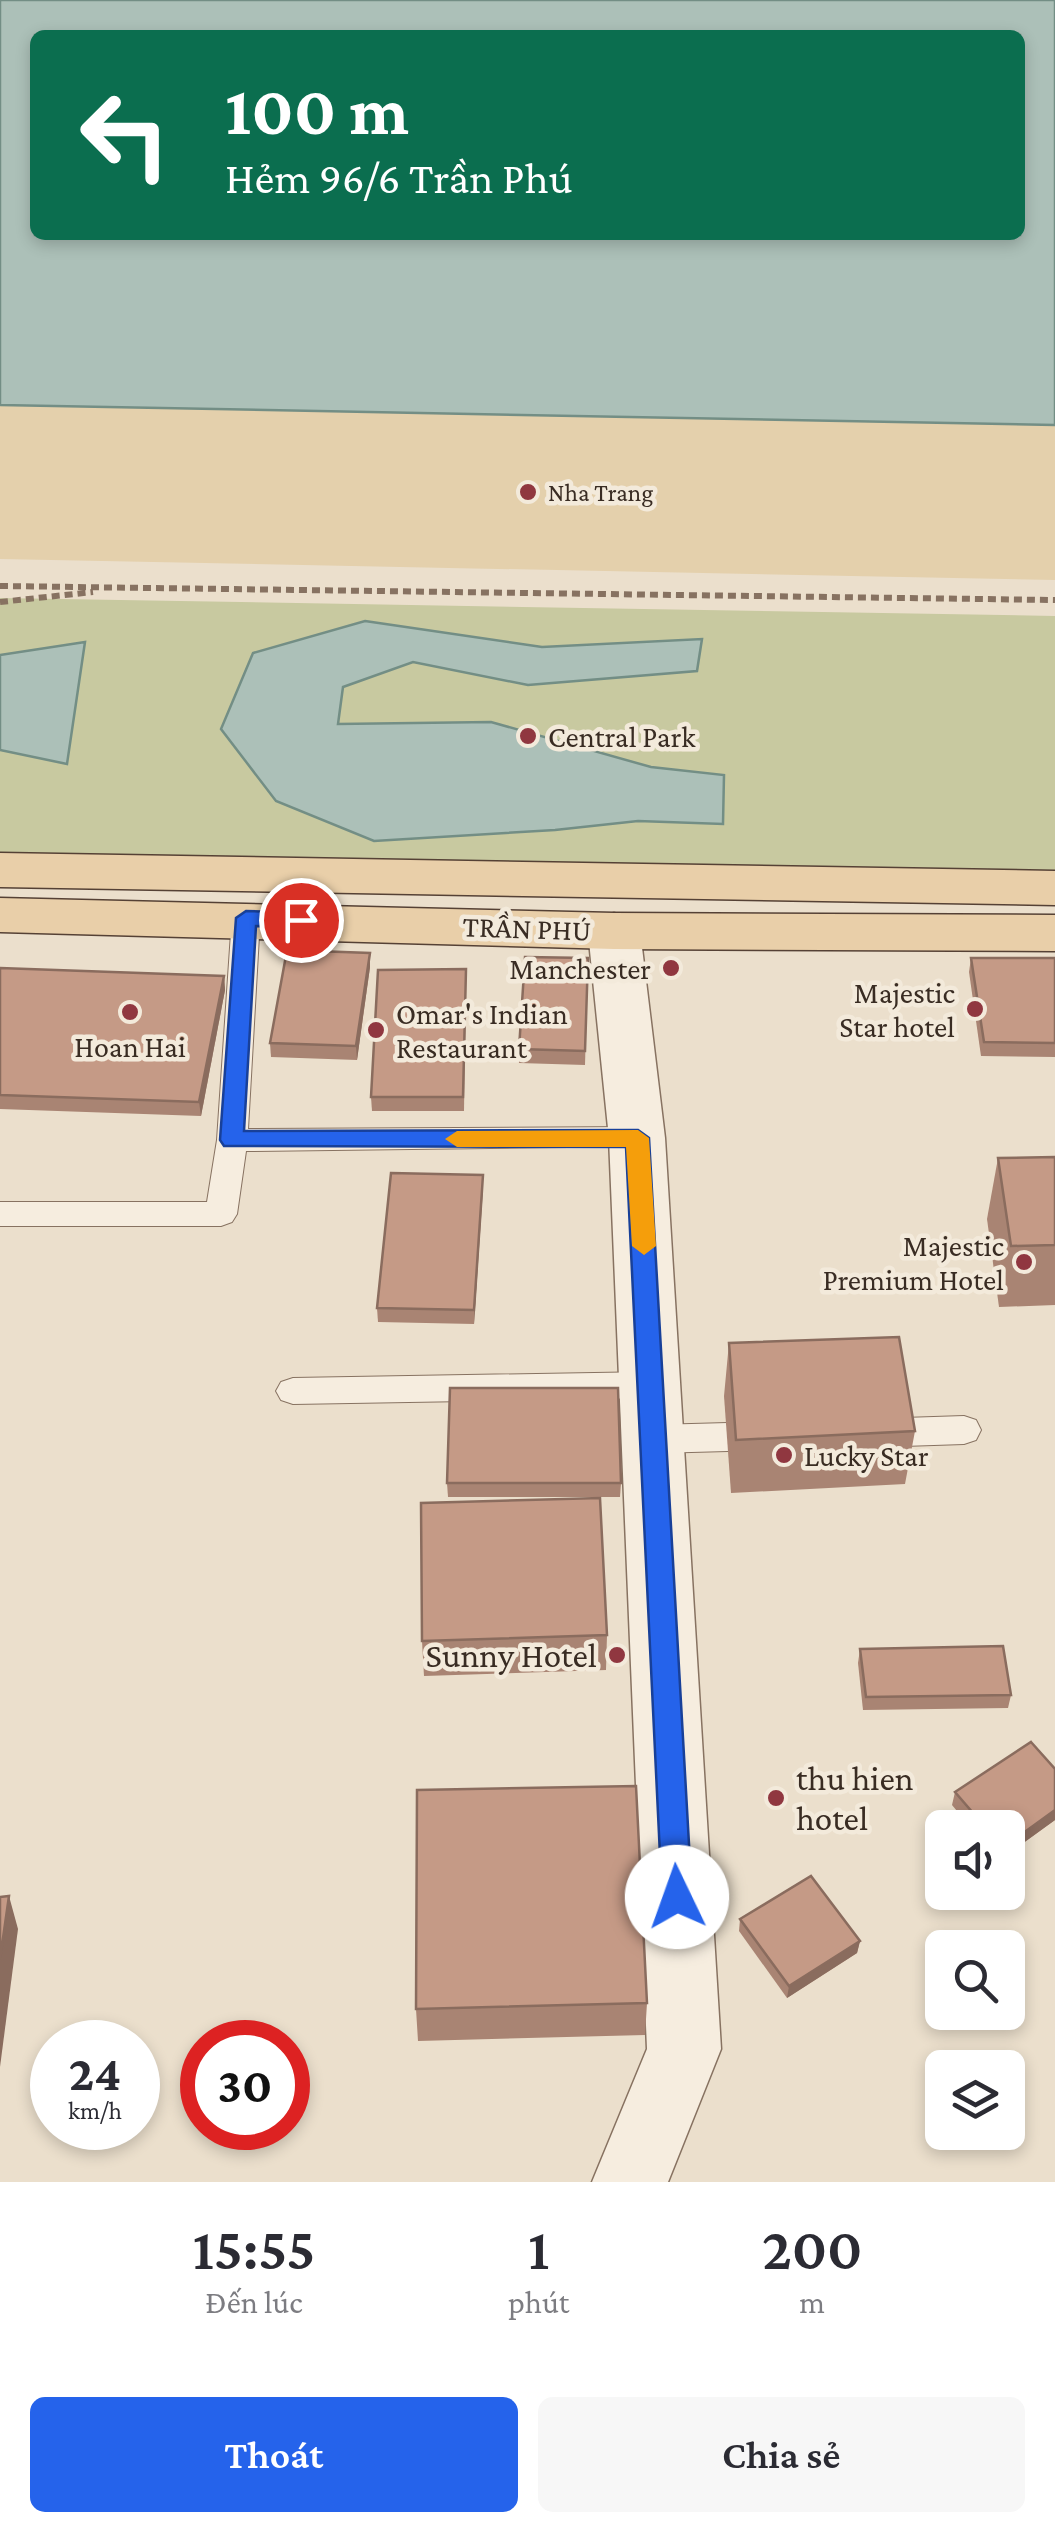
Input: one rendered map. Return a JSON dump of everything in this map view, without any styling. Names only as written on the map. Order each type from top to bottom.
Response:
[{"type":"main road","name":"TRẦN PHÚ","points":[[0,870],[1055,888]]},
{"type":"main road","name":"TRẦN PHÚ","points":[[0,915],[246,918],[614,931],[1055,933]]},
{"type":"street","points":[[614,931],[638,1138],[684,2049],[630,2182]]},
{"type":"lane","points":[[0,1214],[221,1214],[232,1140],[246,918]]},
{"type":"lane","points":[[232,1140],[638,1138]]},
{"type":"lane","points":[[293,1391],[654,1412],[790,1435]]},
{"type":"lane","points":[[848,1434],[964,1430]]},
{"type":"path","points":[[0,588],[1055,600]]},
{"type":"path","points":[[0,602],[119,589]]},
{"type":"green space","name":"Central Park","points":[[0,598],[1055,616],[1055,872],[0,857]]},
{"type":"sand","name":"Nha Trang","points":[[0,405],[1055,425],[1055,580],[0,559]]},
{"type":"shaded area","points":[[0,0],[1055,0],[1055,425],[0,405]]},
{"type":"shaded area","points":[[365,621],[542,647],[702,639],[697,671],[528,685],[413,662],[343,687],[338,724],[491,722],[651,767],[724,775],[723,824],[638,821],[374,841],[276,801],[221,729],[253,653]]},
{"type":"shaded area","points":[[85,642],[67,764],[0,750],[0,655]]},
{"type":"building","points":[[287,950],[370,953],[356,1046],[270,1043]]},
{"type":"building","points":[[525,957],[588,958],[585,1051],[519,1049]]},
{"type":"building","points":[[971,958],[1055,958],[1055,1043],[984,1042]]},
{"type":"building","points":[[0,968],[224,976],[199,1102],[0,1095]]},
{"type":"building","points":[[466,969],[463,1097],[371,1097],[378,970]]},
{"type":"building","points":[[1055,1157],[1055,1245],[1011,1246],[998,1158]]},
{"type":"building","points":[[391,1173],[483,1175],[474,1310],[377,1308]]},
{"type":"building","points":[[899,1337],[915,1431],[736,1440],[729,1343]]},
{"type":"building","points":[[450,1388],[618,1388],[621,1483],[447,1483]]},
{"type":"building","points":[[600,1498],[607,1635],[422,1641],[421,1503]]},
{"type":"building","points":[[1003,1646],[1011,1695],[866,1697],[860,1649]]},
{"type":"building","points":[[1031,1742],[1055,1769],[1055,1810],[1025,1832],[1025,1810],[970,1810],[955,1792]]},
{"type":"building","points":[[636,1786],[647,2003],[416,2009],[417,1790]]},
{"type":"building","points":[[811,1876],[860,1941],[789,1986],[740,1919]]},
{"type":"building","points":[[9,1896],[0,1959],[0,1897]]},
{"type":"slow traffic","points":[[457,1139],[638,1138],[644,1246]]},
{"type":"place","name":"Nha Trang","points":[[528,492]]},
{"type":"place","name":"Central Park","points":[[528,736]]},
{"type":"place","name":"Manchester","points":[[671,968]]},
{"type":"place","name":"Majestic Star hotel","points":[[975,1009]]},
{"type":"place","name":"Hoan Hai","points":[[130,1012]]},
{"type":"place","name":"Omar's Indian Restaurant","points":[[376,1030]]},
{"type":"place","name":"Majestic Premium Hotel","points":[[1024,1262]]},
{"type":"place","name":"Lucky Star","points":[[784,1455]]},
{"type":"place","name":"Sunny Hotel","points":[[617,1655]]},
{"type":"place","name":"thu hien hotel","points":[[776,1798]]},
{"type":"route","points":[[301,920],[246,918],[232,1140],[638,1138],[677,1897]]}]
